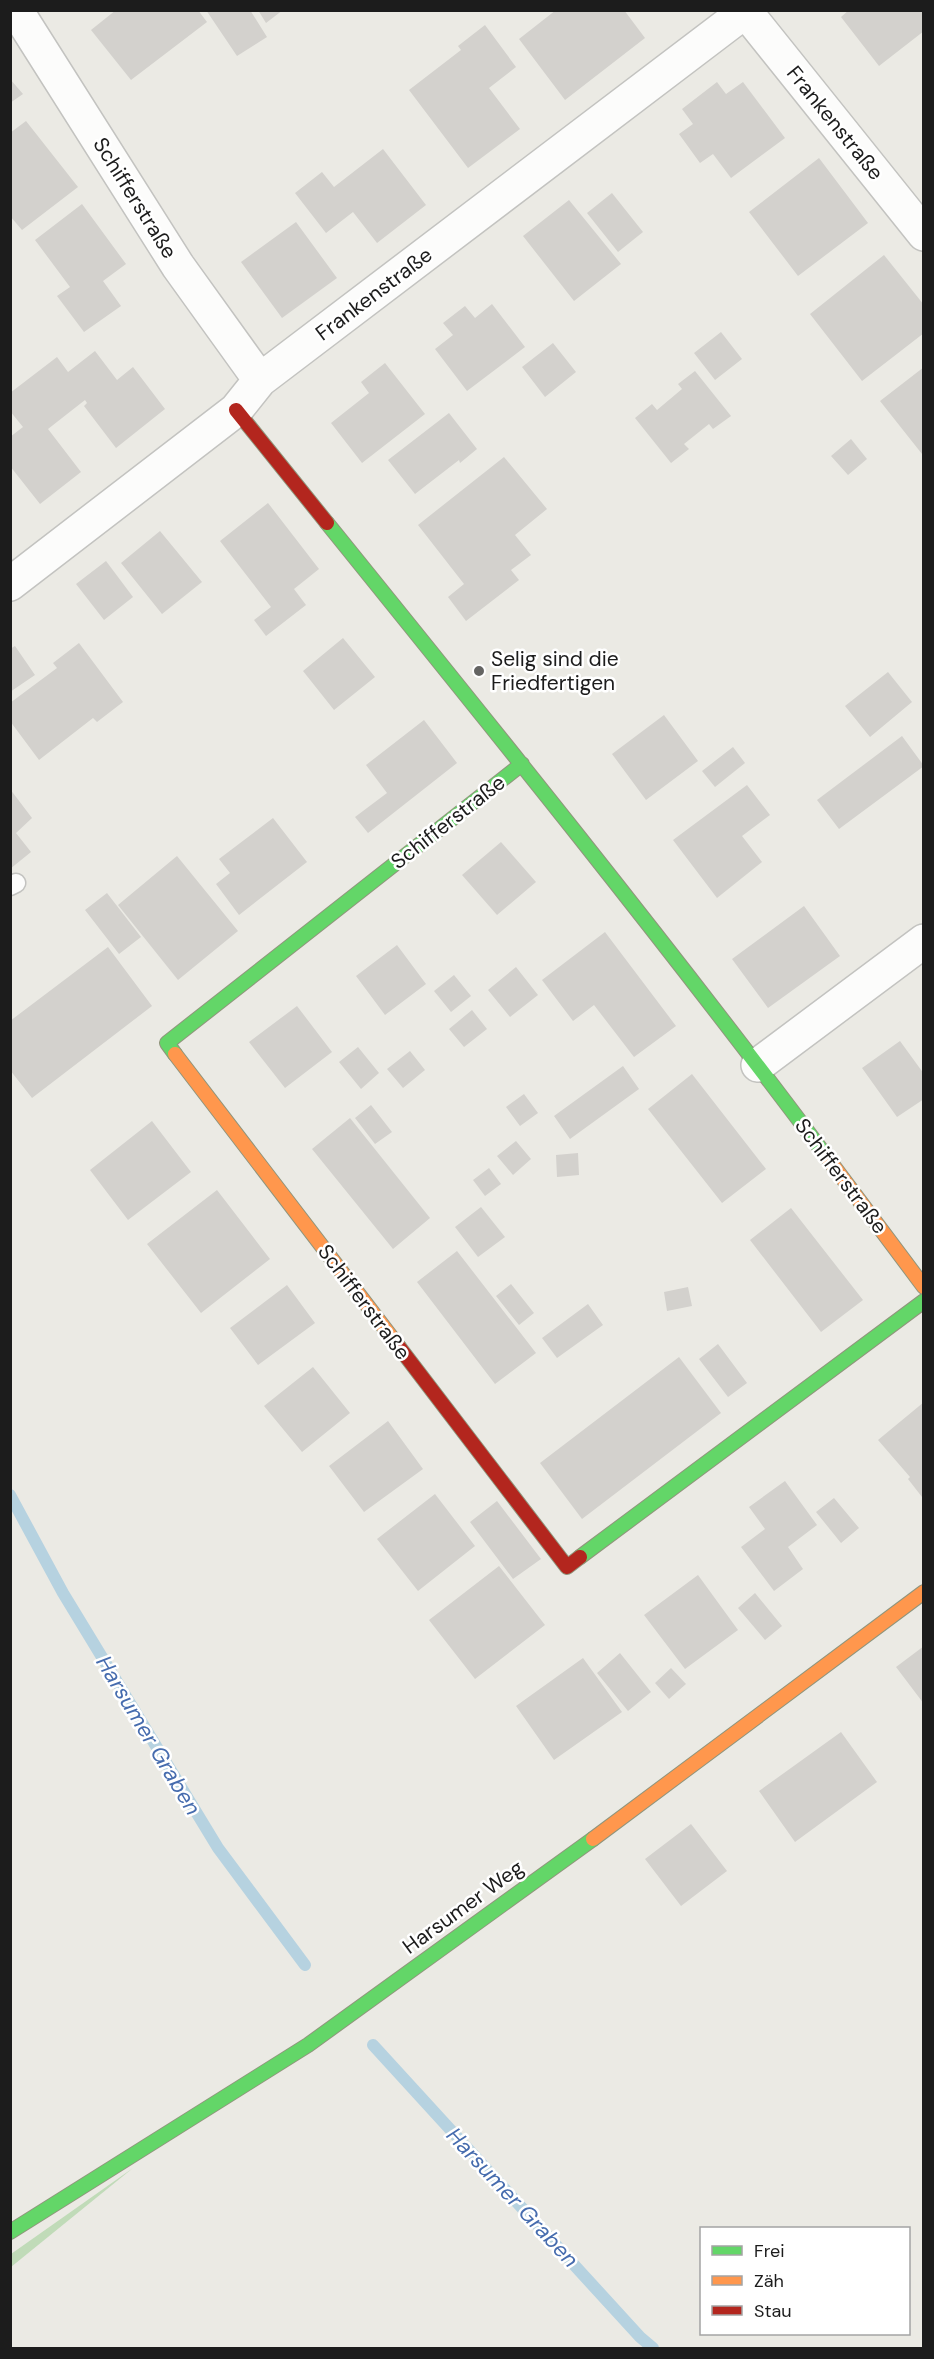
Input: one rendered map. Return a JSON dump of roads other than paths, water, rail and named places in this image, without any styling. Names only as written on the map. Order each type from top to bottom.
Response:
[{"type":"street","name":"Frankenstraße","points":[[10,584],[236,410],[260,381],[746,11],[924,234]]},
{"type":"street","name":"Schifferstraße","points":[[24,13],[178,266],[260,381]]},
{"type":"street","name":"Schifferstraße","points":[[236,410],[522,764],[758,1065],[924,1287]]},
{"type":"street","name":"Schifferstraße","points":[[522,764],[166,1043],[567,1567],[924,1301]]},
{"type":"street","points":[[758,1065],[924,941]]},
{"type":"street","name":"Harsumer Weg","points":[[10,2232],[308,2044],[645,1801],[924,1592]]},
{"type":"waterway","name":"Harsumer Graben","points":[[10,1495],[63,1593],[218,1848],[305,1965]]},
{"type":"waterway","name":"Harsumer Graben","points":[[373,2045],[640,2337],[653,2348]]},
{"type":"place","name":"Selig sind die Friedfertigen","points":[[479,671]]}]
